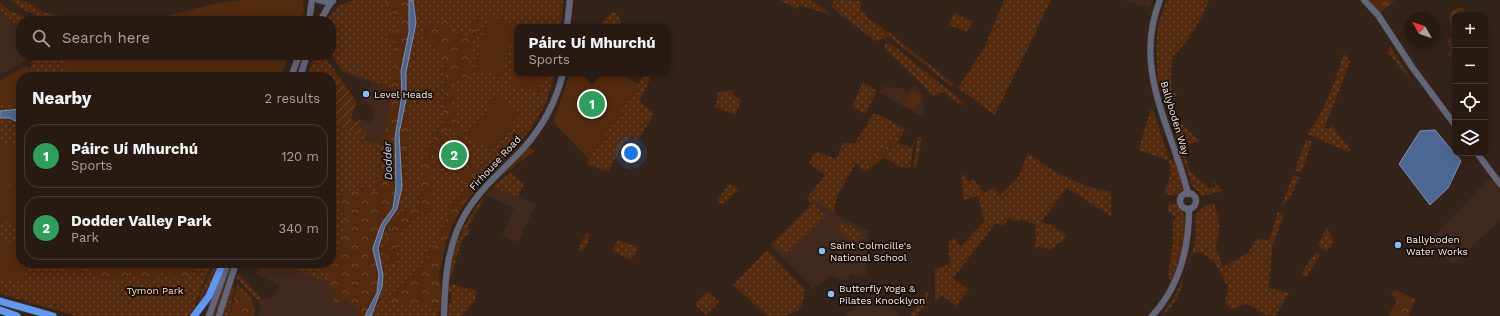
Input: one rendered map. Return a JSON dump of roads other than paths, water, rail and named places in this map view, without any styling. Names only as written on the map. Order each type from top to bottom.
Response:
[{"type":"highway","points":[[194,316],[209,296],[221,268]]},
{"type":"highway","points":[[0,300],[53,316]]},
{"type":"highway","points":[[0,310],[17,316]]},
{"type":"main road","points":[[310,16],[312,0]]},
{"type":"main road","points":[[318,0],[333,1],[323,16]]},
{"type":"main road","points":[[567,24],[570,0]]},
{"type":"main road","name":"Ballyboden Way","points":[[1160,0],[1151,35],[1150,65],[1156,97],[1188,194]]},
{"type":"main road","points":[[1364,0],[1378,15],[1412,67],[1452,120]]},
{"type":"main road","points":[[293,72],[297,60]]},
{"type":"main road","points":[[302,72],[305,60]]},
{"type":"main road","name":"Firhouse Road","points":[[444,316],[448,264],[457,229],[481,191],[521,150],[537,131],[554,101],[561,76]]},
{"type":"main road","points":[[1479,156],[1500,184]]},
{"type":"main road","points":[[1188,194],[1193,195],[1196,201],[1194,206],[1188,209],[1183,206],[1181,201],[1182,197],[1188,194]]},
{"type":"main road","points":[[1152,316],[1168,294],[1181,265],[1187,244],[1188,209]]},
{"type":"main road","points":[[209,316],[226,268]]},
{"type":"main road","points":[[219,316],[234,268]]},
{"type":"water","points":[[409,0],[413,0],[416,23],[406,72],[406,99],[399,133],[402,187],[397,209],[385,226],[378,248],[383,276],[382,287],[371,316],[365,316],[377,293],[379,274],[373,250],[374,245],[381,225],[393,208],[396,187],[395,138],[402,95],[401,71],[409,32]]},
{"type":"water","points":[[16,109],[16,121],[10,118],[0,118],[0,111]]},
{"type":"water","points":[[1435,130],[1452,150],[1452,156],[1457,156],[1461,161],[1448,188],[1430,205],[1399,164],[1420,131]]},
{"type":"place","name":"Level Heads","points":[[366,94]]},
{"type":"place","name":"Páirc Uí Mhurchú","points":[[592,104]]},
{"type":"place","name":"Dodder Valley Park","points":[[454,155]]},
{"type":"place","name":"Ballyboden Water Works","points":[[1398,245]]},
{"type":"place","name":"Saint Colmcille's National School","points":[[822,251]]},
{"type":"place","name":"Butterfly Yoga & Pilates Knocklyon","points":[[831,294]]},
{"type":"water label","name":"Dodder","points":[[388,161]]},
{"type":"park label","name":"Tymon Park","points":[[155,290]]}]
